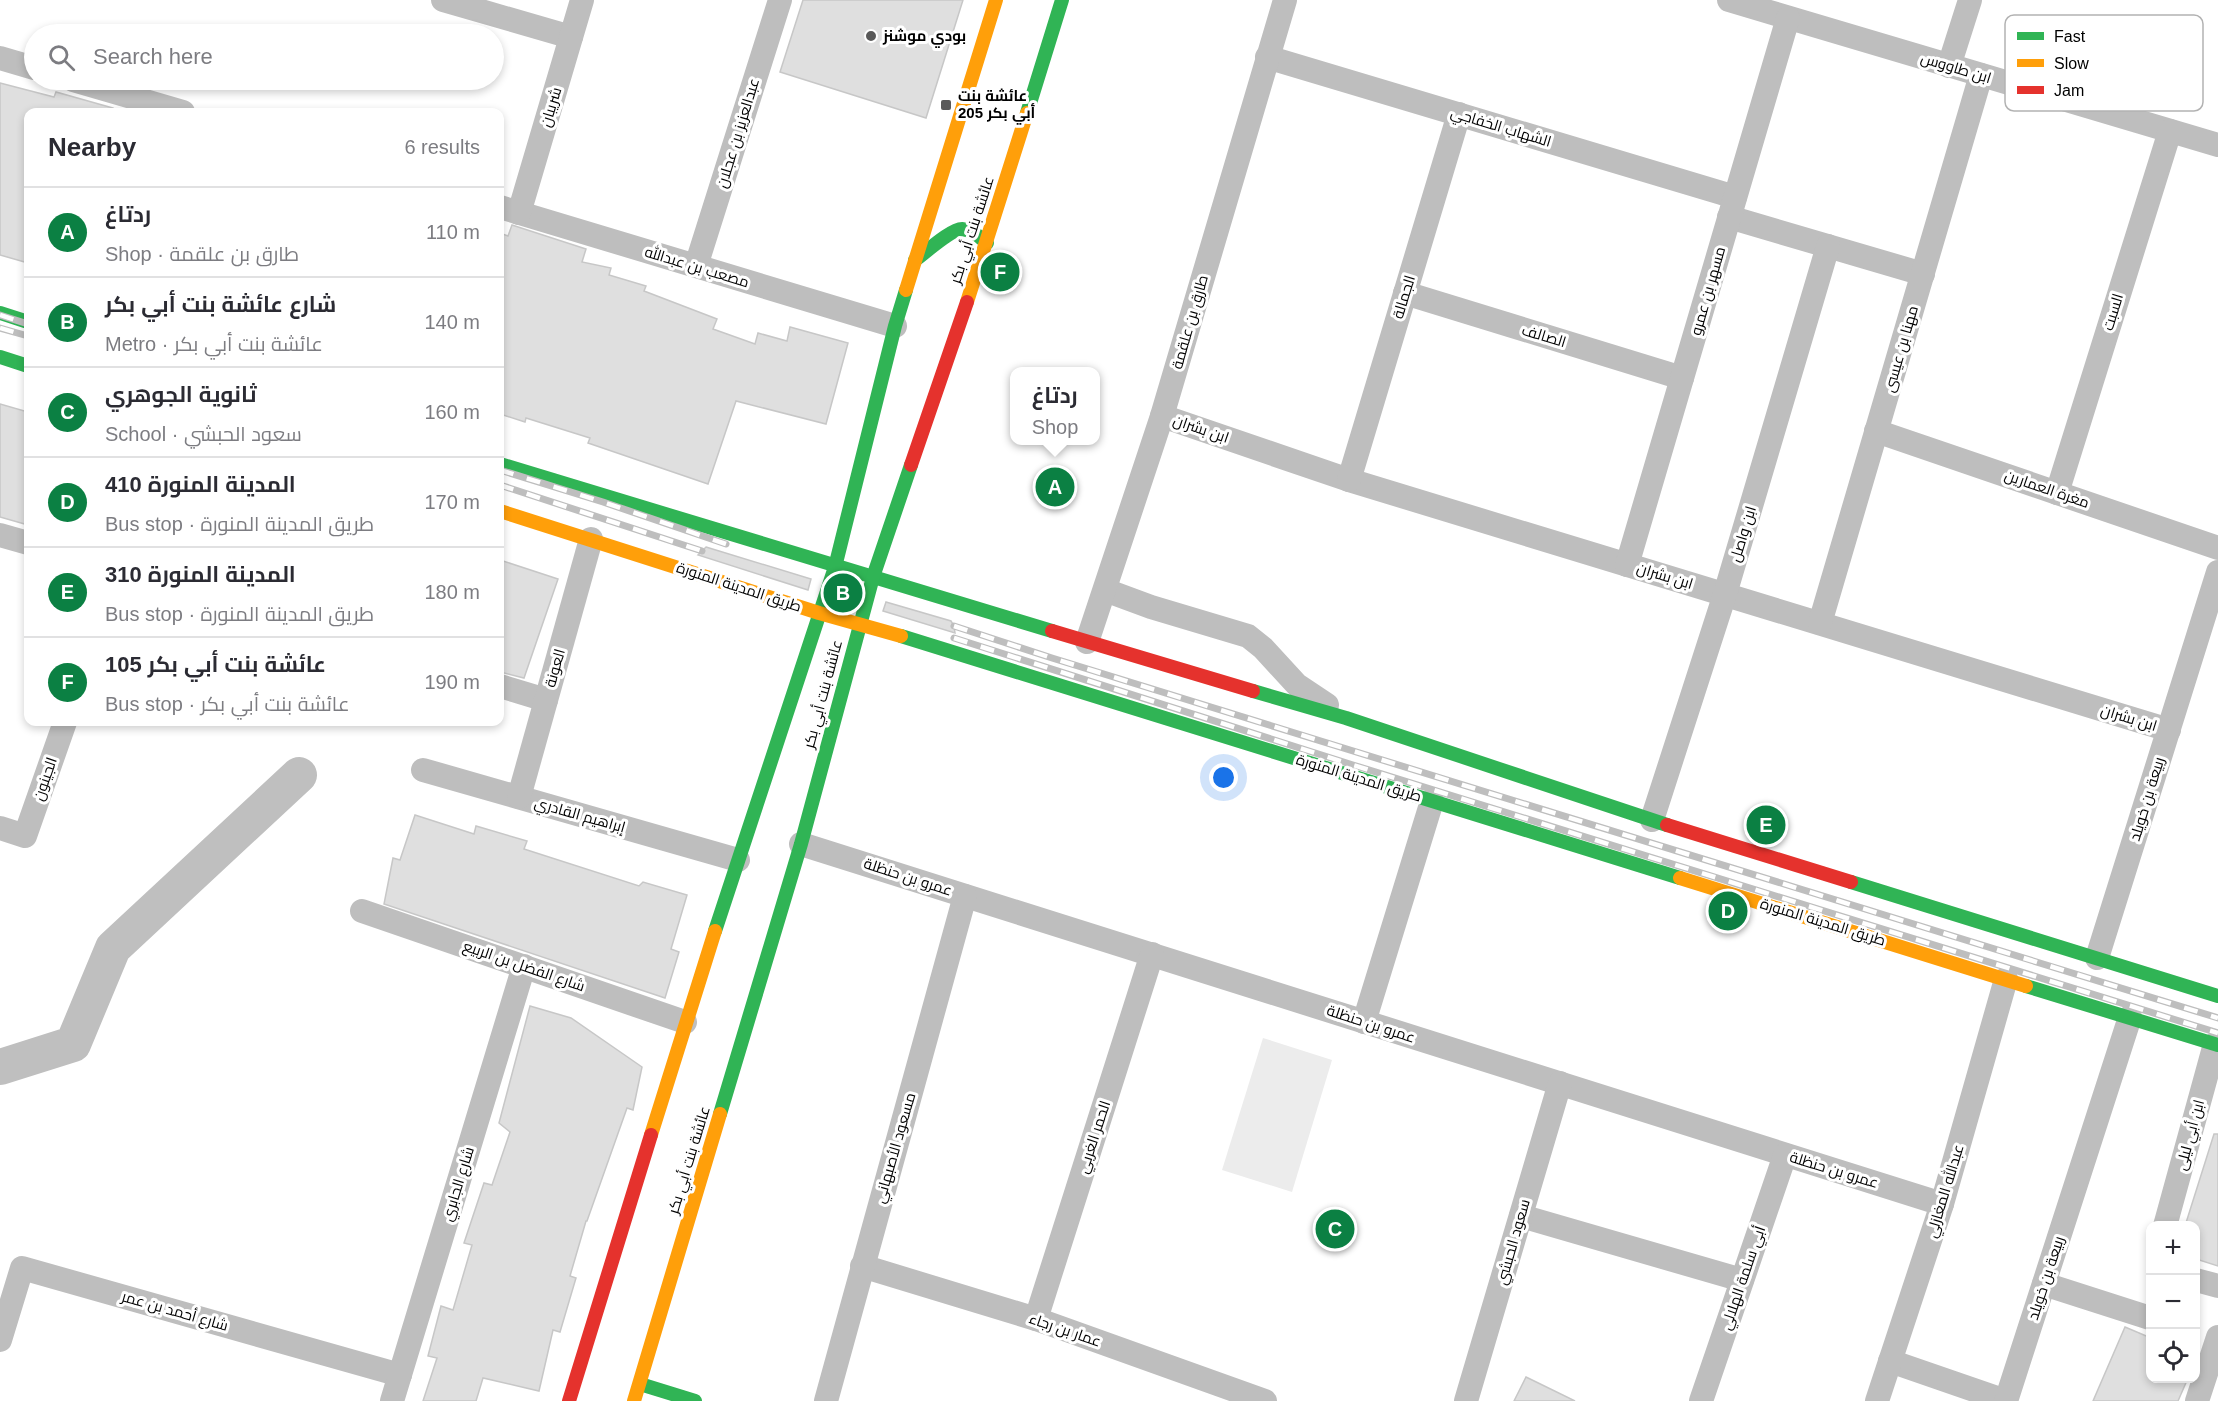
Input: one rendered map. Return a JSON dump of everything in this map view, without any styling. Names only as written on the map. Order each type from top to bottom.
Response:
[{"type":"main road","name":"عائشة بنت أبي بكر","points":[[568,1401],[685,1022],[835,567],[895,326],[996,0]]},
{"type":"main road","name":"عائشة بنت أبي بكر","points":[[634,1401],[801,844],[873,577],[987,243],[1062,0]]},
{"type":"main road","points":[[915,260],[953,232],[962,229],[976,234],[987,243]]},
{"type":"main road","points":[[0,313],[24,321]]},
{"type":"main road","points":[[0,357],[24,365]]},
{"type":"main road","points":[[504,465],[835,567],[1346,718],[1652,820],[2218,996]]},
{"type":"main road","name":"طريق المدينة المنورة","points":[[504,512],[819,613],[859,623],[2216,1044]]},
{"type":"main road","points":[[640,1384],[695,1401]]},
{"type":"street","points":[[443,0],[572,37]]},
{"type":"street","name":"شريبان","points":[[509,210],[572,37],[582,0]]},
{"type":"street","name":"عبدالعزيز بن عجلان","points":[[696,266],[780,0]]},
{"type":"street","name":"طارق بن علقمة","points":[[1088,642],[1162,416],[1285,0]]},
{"type":"street","name":"ابن طاووس","points":[[1729,0],[2005,82]]},
{"type":"street","points":[[1949,66],[1970,0]]},
{"type":"street","name":"مسهر بن عمرو","points":[[1627,565],[1788,18]]},
{"type":"street","name":"الشهاب الخفاجي","points":[[1267,57],[1459,114],[1732,207],[1828,246],[1923,274]]},
{"type":"street","points":[[0,58],[24,65]]},
{"type":"street","name":"مهنا بن عيسى","points":[[1820,623],[1981,75]]},
{"type":"street","points":[[107,90],[169,108]]},
{"type":"street","name":"ابن طاووس","points":[[2102,111],[2218,145]]},
{"type":"street","name":"الجمالة","points":[[1349,480],[1459,114]]},
{"type":"street","name":"السبت","points":[[2056,493],[2170,131]]},
{"type":"street","name":"مصعب بن عبدالله","points":[[509,210],[895,326]]},
{"type":"street","name":"ابن واصل","points":[[1652,820],[1725,594],[1828,246]]},
{"type":"street","name":"الصالف","points":[[1405,293],[1682,378]]},
{"type":"street","name":"ابن بشران","points":[[1162,416],[1349,480],[2169,730]]},
{"type":"street","name":"مغرة العمارين","points":[[1876,431],[2218,548]]},
{"type":"street","points":[[0,535],[24,542]]},
{"type":"street","name":"العونة","points":[[519,797],[591,539]]},
{"type":"street","name":"ربيعة بن خويلد","points":[[2097,958],[2218,572]]},
{"type":"street","points":[[1105,590],[1151,607],[1248,636],[1263,648],[1298,685],[1346,718]]},
{"type":"street","points":[[504,687],[546,700]]},
{"type":"street","name":"الجينون","points":[[0,828],[26,836],[64,726]]},
{"type":"street","name":"إبراهيم القادري","points":[[423,770],[738,860]]},
{"type":"street","points":[[1364,1022],[1432,801]]},
{"type":"street","name":"عمرو بن حنظلة","points":[[801,844],[1941,1204]]},
{"type":"street","name":"مسعود الأصبهاني","points":[[826,1401],[965,896]]},
{"type":"street","name":"شارع الفضل بن الربيع","points":[[362,911],[685,1022]]},
{"type":"street","name":"الحمر الغربي","points":[[1036,1319],[1152,954]]},
{"type":"street","name":"شارع الجابري","points":[[392,1401],[524,966]]},
{"type":"street","name":"عبدالله المغازلي","points":[[1877,1401],[1941,1204],[2006,979]]},
{"type":"street","name":"ربيعة بن خويلد","points":[[2006,1401],[2130,1017]]},
{"type":"street","name":"ابن أبي ليلى","points":[[2166,1221],[2216,1044]]},
{"type":"street","name":"سعود الحبشي","points":[[1466,1401],[1560,1083]]},
{"type":"street","name":"أبي سلمة الهلالي","points":[[1701,1401],[1785,1155]]},
{"type":"street","points":[[1521,1216],[1742,1280]]},
{"type":"street","name":"عمار بن رجاء","points":[[862,1266],[1036,1319],[1264,1401]]},
{"type":"street","name":"شارع أحمد بن عمر","points":[[0,1340],[22,1268],[400,1375]]},
{"type":"street","points":[[2200,1281],[2218,1286]]},
{"type":"street","points":[[2044,1284],[2146,1316]]},
{"type":"street","points":[[2197,1401],[2210,1336]]},
{"type":"street","points":[[1890,1361],[2006,1401]]},
{"type":"shaded area","points":[[1263,1038],[1332,1060],[1292,1192],[1222,1170]]},
{"type":"building","name":"بودي موشنز","points":[[803,0],[963,0],[926,118],[780,72]]},
{"type":"building","points":[[0,83],[54,97],[56,92],[113,108],[24,108],[24,262],[0,255]]},
{"type":"building","points":[[512,225],[586,249],[582,262],[611,268],[609,275],[646,286],[644,291],[717,319],[713,329],[755,344],[758,333],[787,341],[790,327],[848,343],[826,424],[736,401],[708,484],[588,443],[590,438],[526,418],[525,422],[504,415],[504,234],[508,236]]},
{"type":"building","points":[[0,404],[24,411],[24,524],[0,517]]},
{"type":"building","points":[[706,547],[811,579],[808,590],[698,555]]},
{"type":"building","points":[[504,561],[558,579],[524,678],[504,673]]},
{"type":"building","points":[[886,602],[951,621],[955,633],[883,611]]},
{"type":"building","points":[[415,815],[474,834],[476,826],[527,841],[524,849],[639,886],[643,882],[687,895],[671,949],[679,952],[665,998],[384,904],[393,858],[400,860]]},
{"type":"building","points":[[530,1006],[571,1018],[642,1067],[633,1110],[627,1108],[586,1221],[570,1276],[576,1278],[560,1332],[553,1330],[539,1391],[483,1378],[476,1401],[423,1401],[437,1358],[428,1356],[441,1306],[453,1310],[472,1245],[464,1243],[484,1183],[492,1185],[510,1132],[499,1123]]},
{"type":"building","points":[[2214,1134],[2218,1134],[2218,1266],[2200,1260],[2200,1221],[2187,1221]]},
{"type":"building","points":[[2125,1327],[2146,1336],[2146,1383],[2186,1383],[2178,1401],[2093,1401]]},
{"type":"building","points":[[1526,1377],[1575,1401],[1514,1401]]},
{"type":"waterway","points":[[0,1067],[73,1044],[113,948],[299,775]]},
{"type":"railway","points":[[0,315],[24,323]]},
{"type":"railway","points":[[0,328],[24,335]]},
{"type":"railway","points":[[504,471],[726,544]]},
{"type":"railway","points":[[504,486],[702,551]]},
{"type":"railway","points":[[954,626],[2218,1018]]},
{"type":"railway","points":[[954,638],[1353,765],[2218,1033]]},
{"type":"traffic: fast","points":[[1027,113],[1062,0]]},
{"type":"traffic: fast","points":[[915,260],[957,230],[969,231],[987,243]]},
{"type":"traffic: fast","points":[[715,931],[835,567],[906,290]]},
{"type":"traffic: fast","points":[[0,313],[24,321]]},
{"type":"traffic: fast","points":[[0,357],[24,365]]},
{"type":"traffic: fast","points":[[504,465],[1052,631]]},
{"type":"traffic: fast","points":[[720,1114],[801,844],[873,577],[911,465]]},
{"type":"traffic: fast","points":[[901,636],[1680,878]]},
{"type":"traffic: fast","points":[[1253,691],[1346,718],[1667,825]]},
{"type":"traffic: fast","points":[[1851,882],[2218,996]]},
{"type":"traffic: fast","points":[[2026,986],[2218,1045]]},
{"type":"traffic: fast","points":[[640,1384],[695,1401]]},
{"type":"traffic: slow","points":[[906,290],[996,0]]},
{"type":"traffic: slow","points":[[967,302],[1027,113]]},
{"type":"traffic: slow","points":[[504,512],[819,613],[901,636]]},
{"type":"traffic: slow","points":[[1680,878],[2026,986]]},
{"type":"traffic: slow","points":[[651,1135],[715,931]]},
{"type":"traffic: slow","points":[[634,1401],[720,1114]]},
{"type":"traffic: jam","points":[[911,465],[967,302]]},
{"type":"traffic: jam","points":[[1052,631],[1253,691]]},
{"type":"traffic: jam","points":[[1667,825],[1851,882]]},
{"type":"traffic: jam","points":[[569,1401],[651,1135]]},
{"type":"place","name":"بودي موشنز","points":[[871,36]]},
{"type":"place","name":"عائشة بنت أبي بكر 205","points":[[946,105]]},
{"type":"place","name":"عائشة بنت أبي بكر 105","points":[[1000,272]]},
{"type":"place","name":"ردتاغ","points":[[1055,487]]},
{"type":"place","name":"شارع عائشة بنت أبي بكر","points":[[843,593]]},
{"type":"place","name":"المدينة المنورة 310","points":[[1766,825]]},
{"type":"place","name":"المدينة المنورة 410","points":[[1728,911]]},
{"type":"place","name":"ثانوية الجوهري","points":[[1335,1229]]}]
